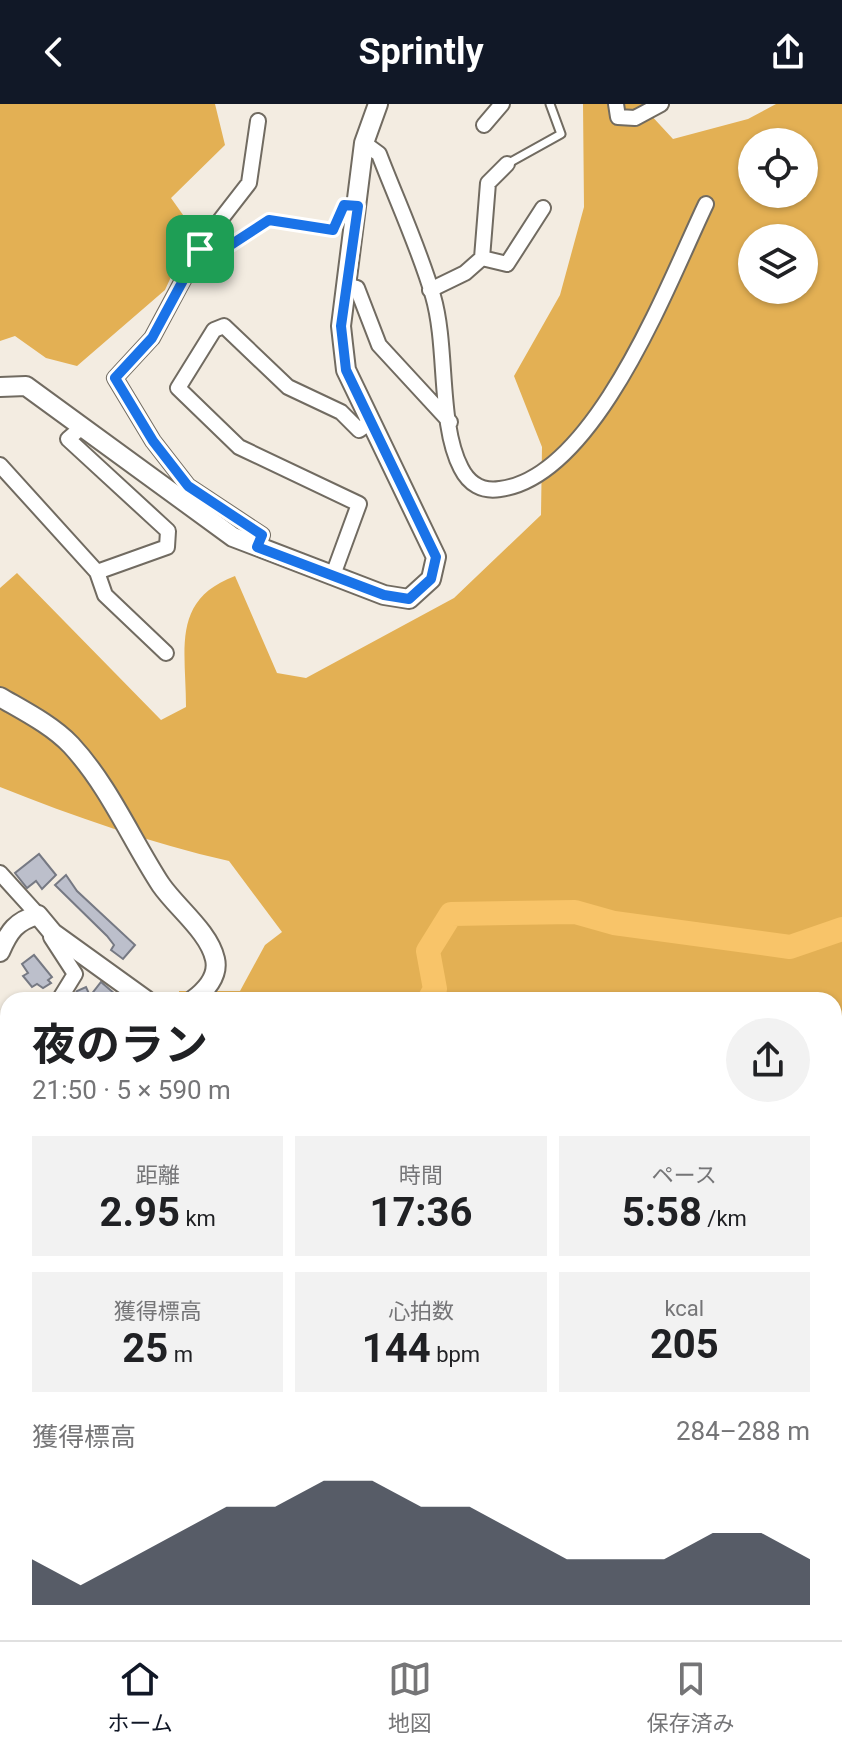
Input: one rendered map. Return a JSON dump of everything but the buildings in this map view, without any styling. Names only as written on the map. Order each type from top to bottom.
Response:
[{"type":"street","points":[[0,387],[26,386],[233,537],[384,595],[409,599],[431,579],[436,557],[346,370],[341,326],[349,286],[364,143],[378,104]]},
{"type":"street","points":[[484,125],[502,104]]},
{"type":"street","points":[[616,104],[618,117],[635,118],[661,104]]},
{"type":"street","points":[[257,547],[262,535],[188,486],[153,441],[115,378],[152,338],[200,249],[249,183],[258,121]]},
{"type":"street","points":[[364,143],[379,154],[430,290],[442,347],[450,422],[461,468],[472,484],[490,491],[512,488],[544,471],[591,423],[653,322],[706,204]]},
{"type":"street","points":[[430,290],[465,273],[482,258],[488,183],[507,164]]},
{"type":"street","points":[[482,258],[507,264],[543,208]]},
{"type":"street","points":[[349,286],[357,288],[379,345],[450,422]]},
{"type":"street","points":[[333,575],[359,504],[239,447],[178,388],[214,330],[224,326],[288,387],[341,412],[359,430],[372,421]]},
{"type":"street","points":[[82,427],[68,439],[168,531],[167,547],[97,572]]},
{"type":"street","points":[[0,465],[97,572],[105,595],[166,653]]},
{"type":"street","points":[[0,697],[55,731],[96,778],[162,886],[209,945],[216,961],[213,977],[205,992]]},
{"type":"street","points":[[0,873],[53,933],[135,992]]},
{"type":"street","points":[[0,952],[9,932],[22,920],[38,915]]},
{"type":"street","points":[[53,933],[51,938],[75,974],[64,992]]},
{"type":"lane","points":[[507,164],[561,134],[550,104]]},
{"type":"lane","points":[[200,249],[226,248],[269,220],[333,230],[344,205],[358,206]]},
{"type":"shaded area","points":[[0,104],[215,104],[225,145],[171,198],[193,229],[165,290],[77,366],[46,358],[15,336],[0,341]]},
{"type":"shaded area","points":[[583,104],[646,104],[648,112],[673,139],[748,119],[776,104],[842,104],[842,992],[179,992],[240,991],[265,945],[282,932],[229,861],[113,828],[0,787],[0,588],[17,573],[161,720],[186,707],[185,646],[191,613],[200,598],[235,576],[277,673],[306,678],[454,598],[541,515],[542,447],[514,376],[560,295],[584,207]]},
{"type":"waterway","points":[[433,992],[428,951],[451,914],[575,912],[614,923],[790,947],[842,929]]},
{"type":"route","points":[[344,205],[358,206],[341,326],[346,370],[436,557],[431,579],[409,599],[384,595],[257,547],[262,535],[188,486],[129,404],[115,378],[152,338],[200,249],[226,248],[269,220],[333,230],[344,205]]}]
